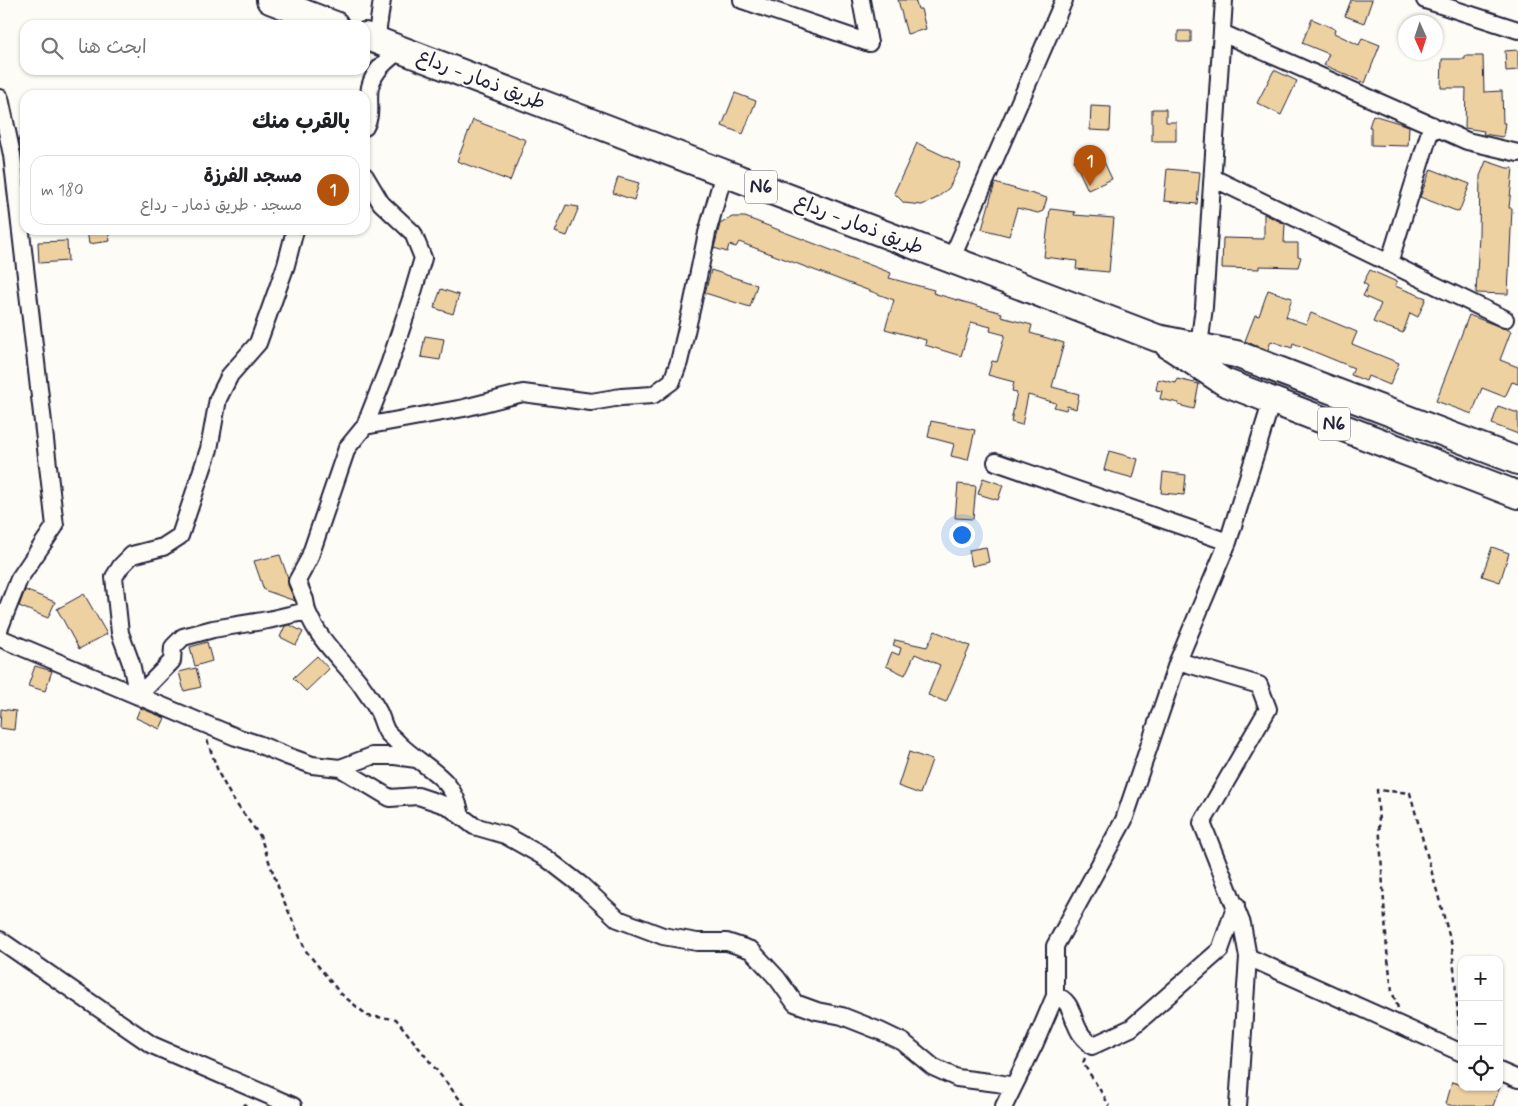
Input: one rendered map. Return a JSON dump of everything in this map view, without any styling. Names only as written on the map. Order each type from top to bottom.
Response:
[{"type":"main road","points":[[270,0],[323,20]]},
{"type":"main road","name":"طريق ذمار - رداع","points":[[380,42],[1157,338],[1197,355]]},
{"type":"main road","name":"N6","points":[[1197,355],[1236,354],[1518,461]]},
{"type":"main road","name":"N6","points":[[1197,355],[1224,382],[1518,495]]},
{"type":"street","points":[[370,90],[379,67],[382,0]]},
{"type":"street","points":[[742,0],[869,43],[861,0]]},
{"type":"street","points":[[951,260],[1064,0]]},
{"type":"street","points":[[1197,355],[1204,308],[1224,0]]},
{"type":"street","points":[[1425,0],[1518,30]]},
{"type":"street","points":[[1222,33],[1467,141],[1518,153]]},
{"type":"street","points":[[0,98],[12,156],[20,225]]},
{"type":"street","points":[[1389,264],[1432,125]]},
{"type":"street","points":[[365,426],[464,408],[523,393],[591,402],[621,397],[653,395],[672,381],[692,306],[707,232],[724,173]]},
{"type":"street","points":[[1213,178],[1505,319]]},
{"type":"street","points":[[370,184],[381,203],[413,233],[423,258],[389,365],[365,426],[347,448],[309,559],[297,581],[313,625],[330,650],[359,682],[378,710],[387,732],[405,750],[446,782],[459,804],[461,816]]},
{"type":"street","points":[[0,627],[19,579],[55,526],[21,235]]},
{"type":"street","points":[[138,696],[131,663],[120,634],[114,577],[121,566],[132,555],[162,547],[180,536],[209,449],[218,399],[230,375],[258,343],[286,265],[294,235]]},
{"type":"street","points":[[1004,1106],[1035,1043],[1055,996],[1055,946],[1124,820],[1178,661],[1228,542],[1272,400]]},
{"type":"street","points":[[996,462],[1228,542]]},
{"type":"street","points":[[138,696],[172,661],[173,647],[183,636],[307,611]]},
{"type":"street","points":[[0,638],[236,737],[312,765],[340,768],[390,798],[418,796],[448,806],[474,826],[505,835],[546,858],[581,885],[618,919],[663,936],[697,942],[727,942],[750,950],[777,978],[795,1003],[817,1011],[842,1016],[880,1031],[903,1042],[933,1068],[957,1078],[1014,1086]]},
{"type":"street","points":[[1178,661],[1258,685],[1268,709],[1202,823],[1236,905],[1242,924],[1248,957],[1238,1106]]},
{"type":"street","points":[[340,768],[372,756],[418,759]]},
{"type":"street","points":[[1055,996],[1060,997],[1068,1004],[1080,1033],[1092,1046],[1131,1028],[1220,950],[1236,905]]},
{"type":"street","points":[[0,940],[152,1045],[293,1106]]},
{"type":"street","points":[[1248,957],[1458,1051]]},
{"type":"street","points":[[1503,1073],[1518,1079]]},
{"type":"path","points":[[203,724],[206,740],[219,774],[232,798],[260,836],[280,892],[306,951],[340,993],[368,1016],[396,1019],[465,1106]]},
{"type":"path","points":[[1405,1028],[1392,991],[1387,951],[1377,790],[1410,793],[1452,946],[1461,1046]]},
{"type":"path","points":[[1092,1046],[1083,1063],[1109,1106]]},
{"type":"building","points":[[898,0],[915,0],[918,9],[921,9],[926,29],[907,34]]},
{"type":"building","points":[[1351,0],[1372,0],[1364,23],[1345,16]]},
{"type":"building","points":[[1312,19],[1335,29],[1334,33],[1359,45],[1362,38],[1380,45],[1365,83],[1324,65],[1329,54],[1302,43]]},
{"type":"building","points":[[1178,31],[1191,31],[1191,42],[1178,42]]},
{"type":"building","points":[[1518,50],[1518,70],[1506,71],[1505,51]]},
{"type":"building","points":[[1465,56],[1483,56],[1484,92],[1502,91],[1503,123],[1505,123],[1503,137],[1483,134],[1484,131],[1465,128],[1466,88],[1441,88],[1442,60],[1465,59]]},
{"type":"building","points":[[1274,70],[1297,81],[1281,115],[1257,103]]},
{"type":"building","points":[[735,93],[756,101],[743,134],[722,126]]},
{"type":"building","points":[[1091,106],[1111,107],[1110,131],[1090,130]]},
{"type":"building","points":[[1152,109],[1166,109],[1166,122],[1176,122],[1176,141],[1152,141]]},
{"type":"building","points":[[1373,115],[1409,126],[1408,146],[1371,145],[1371,127],[1369,127]]},
{"type":"building","points":[[473,120],[526,140],[510,181],[457,161]]},
{"type":"building","points":[[917,143],[961,164],[949,188],[937,198],[922,205],[904,203],[894,193]]},
{"type":"building","points":[[1098,149],[1112,179],[1088,190],[1074,160]]},
{"type":"building","points":[[1486,161],[1507,168],[1513,168],[1509,208],[1512,208],[1508,294],[1476,293],[1480,176]]},
{"type":"building","points":[[1167,169],[1200,172],[1197,204],[1164,201]]},
{"type":"building","points":[[1431,169],[1470,184],[1459,212],[1420,197]]},
{"type":"building","points":[[618,177],[639,183],[634,200],[613,193]]},
{"type":"building","points":[[995,183],[1047,198],[1043,211],[1038,213],[1017,208],[1009,236],[982,229]]},
{"type":"building","points":[[566,205],[579,207],[567,236],[555,232]]},
{"type":"building","points":[[1050,209],[1075,212],[1074,215],[1114,218],[1109,272],[1076,269],[1077,261],[1044,257]]},
{"type":"building","points":[[1264,214],[1285,224],[1284,243],[1298,243],[1298,256],[1301,257],[1298,267],[1259,266],[1259,269],[1222,268],[1223,238],[1264,239]]},
{"type":"building","points":[[732,217],[745,217],[891,273],[889,278],[934,290],[933,293],[1002,313],[1001,317],[1032,325],[1030,333],[1064,343],[1052,387],[1079,394],[1076,409],[1067,406],[1066,410],[1054,407],[1056,403],[1028,395],[1022,425],[1011,422],[1017,392],[1012,391],[1014,382],[988,375],[992,361],[997,362],[1005,335],[990,331],[991,327],[971,322],[961,356],[925,345],[926,340],[885,329],[894,300],[739,242],[736,247],[729,245],[727,252],[714,248],[720,224]]},
{"type":"building","points":[[88,235],[109,235],[110,241],[89,244]]},
{"type":"building","points":[[67,241],[68,261],[39,263],[38,242]]},
{"type":"building","points":[[711,270],[757,285],[750,307],[705,293]]},
{"type":"building","points":[[1370,270],[1397,282],[1395,286],[1426,298],[1418,317],[1410,313],[1403,333],[1373,322],[1381,304],[1363,296],[1368,286],[1363,283]]},
{"type":"building","points":[[441,289],[459,295],[453,314],[434,308]]},
{"type":"building","points":[[1268,290],[1292,298],[1286,317],[1306,324],[1311,313],[1357,332],[1352,344],[1399,363],[1390,385],[1368,376],[1366,381],[1351,375],[1354,368],[1293,343],[1292,348],[1271,341],[1268,350],[1245,341],[1255,315],[1259,316]]},
{"type":"building","points":[[1469,315],[1511,331],[1500,360],[1518,367],[1518,384],[1512,382],[1505,397],[1482,388],[1472,414],[1436,401]]},
{"type":"building","points":[[425,336],[444,339],[440,360],[421,357]]},
{"type":"building","points":[[1158,379],[1176,383],[1177,379],[1199,384],[1194,409],[1178,405],[1179,403],[1160,399],[1162,391],[1156,390]]},
{"type":"building","points":[[1498,406],[1518,413],[1518,434],[1492,424]]},
{"type":"building","points":[[931,421],[975,430],[968,460],[951,456],[954,444],[928,437]]},
{"type":"building","points":[[1109,451],[1138,459],[1133,478],[1104,470]]},
{"type":"building","points":[[1163,472],[1186,475],[1184,495],[1161,493]]},
{"type":"building","points":[[983,478],[1003,485],[998,500],[978,494]]},
{"type":"building","points":[[958,484],[976,486],[973,519],[955,518]]},
{"type":"building","points":[[986,547],[989,562],[972,566],[969,550]]},
{"type":"building","points":[[1492,547],[1509,553],[1500,582],[1482,576]]},
{"type":"building","points":[[280,555],[288,578],[288,585],[295,601],[264,590],[254,561]]},
{"type":"building","points":[[25,590],[55,602],[48,618],[19,606]]},
{"type":"building","points":[[84,594],[107,634],[79,649],[57,609]]},
{"type":"building","points":[[290,625],[303,632],[296,645],[280,637],[285,626]]},
{"type":"building","points":[[935,631],[970,646],[946,702],[928,695],[940,665],[915,654],[905,675],[886,666],[892,652],[899,655],[901,648],[893,645],[895,640],[927,647]]},
{"type":"building","points":[[207,642],[212,661],[195,666],[190,647]]},
{"type":"building","points":[[317,656],[329,669],[306,691],[293,678]]},
{"type":"building","points":[[35,666],[52,671],[45,691],[28,686]]},
{"type":"building","points":[[196,668],[201,687],[184,691],[179,672]]},
{"type":"building","points":[[140,708],[165,718],[160,729],[136,718]]},
{"type":"building","points":[[1,709],[16,711],[14,730],[0,728]]},
{"type":"building","points":[[909,752],[932,760],[920,794],[898,786]]},
{"type":"building","points":[[1452,1082],[1458,1084],[1458,1091],[1499,1091],[1493,1106],[1453,1106],[1446,1104]]},
{"type":"place","name":"مسجد الفرزة","points":[[1090,186]]}]
